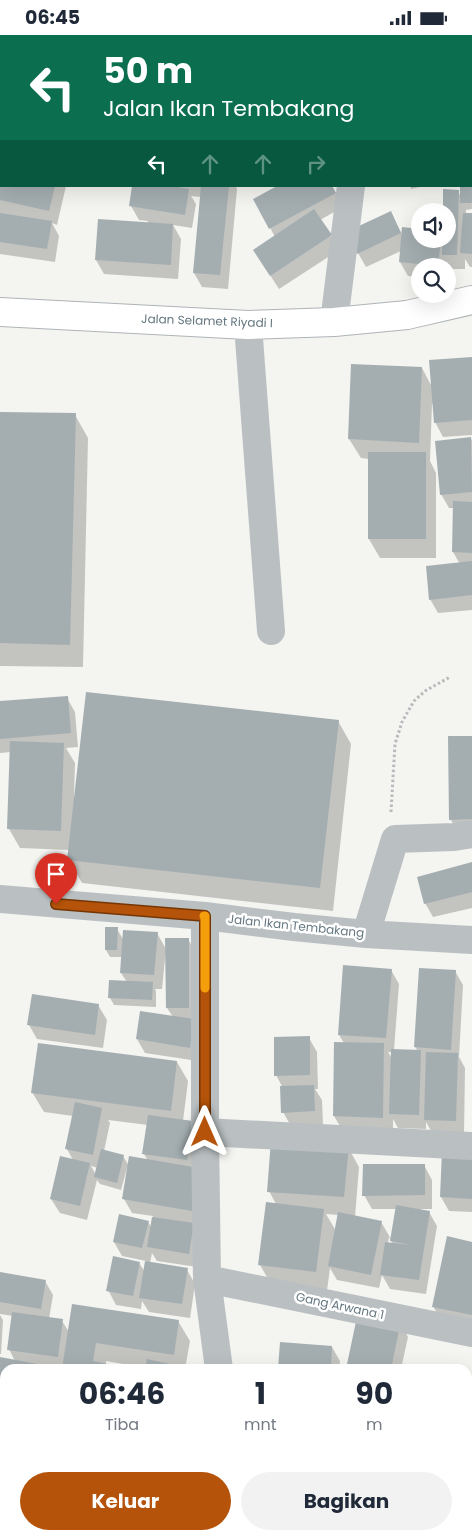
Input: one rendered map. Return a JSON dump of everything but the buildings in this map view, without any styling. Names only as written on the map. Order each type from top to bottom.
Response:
[{"type":"main road","name":"Jalan Selamet Riyadi I","points":[[0,312],[248,325],[334,322],[408,315],[472,300]]},
{"type":"street","points":[[334,322],[351,187]]},
{"type":"street","points":[[248,325],[271,631]]},
{"type":"street","points":[[366,934],[394,839],[454,837],[472,834]]},
{"type":"street","name":"Jalan Ikan Tembakang","points":[[0,899],[205,916],[366,934],[472,940]]},
{"type":"street","points":[[205,916],[207,1279],[218,1364]]},
{"type":"street","points":[[205,1132],[472,1146]]},
{"type":"street","name":"Gang Arwana 1","points":[[207,1279],[472,1333]]},
{"type":"path","points":[[394,839],[390,807],[395,744],[402,722],[414,701],[425,691],[450,677]]},
{"type":"slow traffic","points":[[204,916],[205,988]]},
{"type":"route","points":[[56,904],[205,916],[205,1132]]}]
